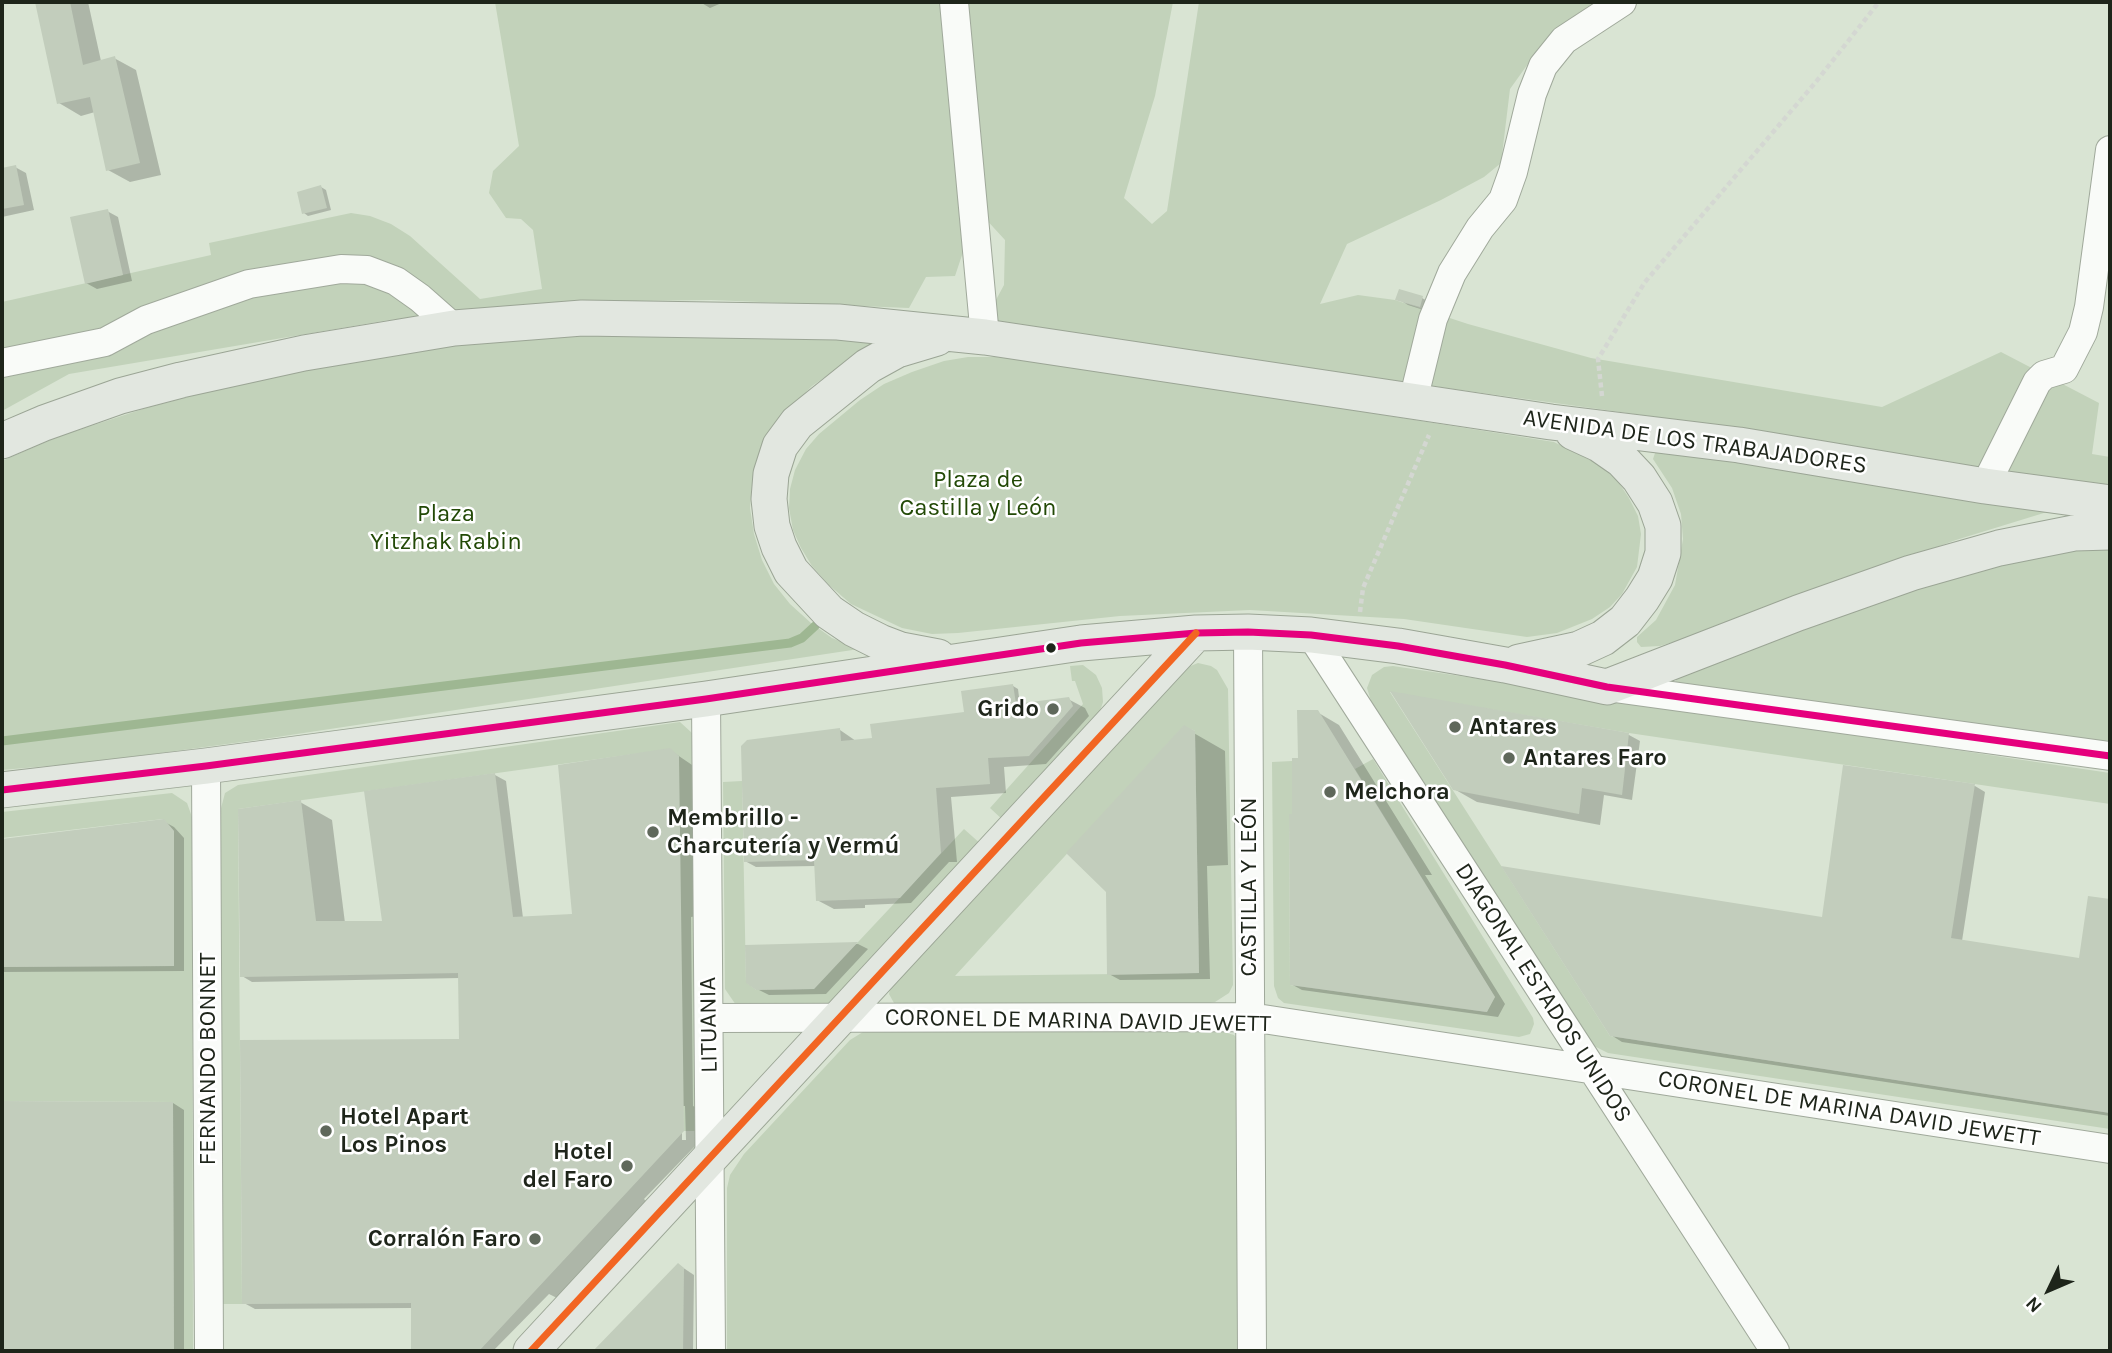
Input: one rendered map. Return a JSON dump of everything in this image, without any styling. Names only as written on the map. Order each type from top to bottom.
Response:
[{"type":"main road","name":"AVENIDA DE LOS TRABAJADORES","points":[[2,441],[120,396],[181,380],[304,353],[454,328],[582,318],[838,322],[985,337],[1551,422],[1739,445],[1985,486],[2110,503]]},
{"type":"main road","points":[[950,334],[897,350],[868,366],[797,423],[780,446],[771,474],[769,499],[772,526],[791,571],[829,612],[854,629],[901,650],[961,661]]},
{"type":"main road","points":[[1505,665],[1579,649],[1602,638],[1625,621],[1643,599],[1656,578],[1663,553],[1663,526],[1655,503],[1639,478],[1622,460],[1599,444],[1551,422]]},
{"type":"main road","points":[[2,790],[206,766],[706,699],[1081,643],[1196,633],[1311,635],[1505,665],[1607,687],[1798,613],[1911,573],[2012,546],[2074,533],[2110,532]]},
{"type":"main road","points":[[531,1351],[1196,633]]},
{"type":"street","points":[[954,2],[985,337]]},
{"type":"street","points":[[1428,403],[1433,319],[1452,273],[1480,228],[1503,200],[1513,172],[1532,94],[1544,66],[1564,40],[1622,2]]},
{"type":"street","points":[[1985,486],[2037,382],[2044,375],[2064,369],[2082,332],[2089,307],[2110,150]]},
{"type":"street","points":[[2,363],[105,342],[146,320],[249,284],[341,269],[368,270],[396,281],[454,328]]},
{"type":"street","name":"CASTILLA Y LEÓN","points":[[1248,632],[1252,1351]]},
{"type":"street","name":"DIAGONAL ESTADOS UNIDOS","points":[[1311,635],[1775,1351]]},
{"type":"street","points":[[1607,687],[2110,756]]},
{"type":"street","name":"LITUANIA","points":[[706,699],[712,1351]]},
{"type":"street","name":"FERNANDO BONNET","points":[[206,766],[209,1351]]},
{"type":"street","name":"CORONEL DE MARINA DAVID JEWETT","points":[[709,1018],[1250,1017],[2110,1149]]},
{"type":"path","points":[[1605,429],[1598,359],[1645,282],[1815,83],[1879,2]]},
{"type":"path","points":[[1356,641],[1363,588],[1428,403]]},
{"type":"green space","points":[[495,2],[942,2],[964,249],[955,276],[926,277],[909,308],[711,300],[555,302],[389,320],[69,374],[2,411],[2,302],[211,255],[209,243],[351,213],[370,216],[391,224],[410,236],[480,299],[542,289],[533,230],[521,219],[506,218],[489,193],[493,171],[519,146]]},
{"type":"green space","points":[[964,2],[1173,2],[1155,96],[1124,198],[1152,224],[1167,211],[1199,2],[1594,2],[1557,29],[1540,47],[1510,89],[1501,163],[1484,177],[1441,200],[1347,244],[1320,304],[1358,295],[1395,300],[1468,324],[1591,358],[1882,407],[2001,352],[2099,403],[2092,454],[2110,457],[2110,489],[1743,429],[983,324],[1004,285],[1005,240],[983,216]]},
{"type":"green space","name":"Plaza Yitzhak Rabin","points":[[566,333],[816,338],[874,343],[812,386],[792,406],[766,441],[757,459],[750,508],[762,560],[774,584],[790,604],[811,623],[832,638],[859,649],[264,739],[94,762],[2,770],[2,461],[57,437],[146,408],[253,380],[471,342]]},
{"type":"green space","name":"Plaza de Castilla y León","points":[[968,357],[1054,363],[1554,442],[1598,464],[1617,480],[1629,498],[1638,516],[1641,534],[1637,567],[1622,594],[1610,607],[1592,619],[1557,633],[1527,637],[1404,619],[1250,610],[1120,616],[958,633],[932,634],[902,628],[851,604],[812,566],[793,530],[789,508],[790,489],[795,470],[806,449],[819,434],[860,400],[884,384],[912,372],[944,361]]},
{"type":"green space","points":[[1655,453],[2060,508],[1956,540],[1693,636],[1660,646],[1641,647],[1637,637],[1656,620],[1675,585],[1683,539],[1681,514],[1672,488],[1653,459]]},
{"type":"green space","points":[[2110,541],[2110,746],[1675,684],[1676,679],[1681,676],[1912,585]]},
{"type":"green space","points":[[1198,663],[1211,666],[1217,670],[1228,689],[1233,985],[1229,993],[1215,1002],[1205,1004],[901,1007],[894,1003],[889,994],[890,989],[1188,667]],"holes":[[[1184,726],[1195,731],[1199,973],[955,976]]]},
{"type":"green space","points":[[1083,665],[1096,675],[1102,688],[1103,702],[1099,714],[1004,821],[990,808],[1083,704],[1075,681],[1072,681],[1070,666]]},
{"type":"green space","points":[[1393,666],[2110,773],[2110,804],[1629,733],[1390,692],[1610,1036],[2110,1113],[2110,1129],[1608,1053],[1594,1046],[1371,701],[1367,688],[1372,675],[1384,667]]},
{"type":"green space","points":[[680,722],[692,733],[698,1131],[684,1131],[670,749],[238,809],[242,1304],[223,1304],[220,812],[225,793],[238,785]]},
{"type":"green space","points":[[1373,759],[1533,1018],[1530,1034],[1519,1037],[1284,1003],[1278,998],[1274,986],[1272,762],[1292,761],[1292,814],[1289,815],[1290,985],[1486,1012],[1495,997],[1355,769]]},
{"type":"green space","points":[[742,781],[746,982],[756,990],[814,989],[964,829],[982,845],[829,1007],[736,1005],[725,989],[723,782]]},
{"type":"green space","points":[[172,793],[187,803],[192,817],[193,1351],[174,1351],[173,1102],[2,1101],[2,967],[174,966],[174,831],[163,819],[2,838],[2,812]]},
{"type":"green space","points":[[863,1032],[1224,1032],[1234,1035],[1240,1042],[1248,1351],[727,1351],[727,1188],[730,1175],[744,1154],[850,1040]]},
{"type":"building","points":[[35,2],[70,2],[83,65],[115,56],[140,163],[106,171],[90,97],[57,104]]},
{"type":"building","points":[[16,165],[24,205],[2,209],[2,168]]},
{"type":"building","points":[[321,185],[327,208],[302,214],[297,192]]},
{"type":"building","points":[[108,209],[123,275],[85,284],[70,217]]},
{"type":"building","points":[[1399,289],[1423,296],[1420,307],[1395,300]]},
{"type":"building","points":[[1013,684],[1016,704],[1069,697],[1073,706],[1029,756],[988,758],[990,784],[936,788],[941,853],[900,898],[816,901],[814,860],[744,862],[741,746],[747,740],[840,728],[841,741],[872,738],[870,724],[964,712],[961,691]]},
{"type":"building","name":"Antares Faro","points":[[1390,691],[1629,733],[1622,795],[1582,788],[1579,814],[1453,790]]},
{"type":"building","points":[[1297,710],[1318,710],[1495,997],[1487,1012],[1290,985],[1289,814],[1292,814],[1292,758],[1298,758]]},
{"type":"building","points":[[1184,725],[1195,731],[1199,973],[1107,975],[1106,892],[1066,853]]},
{"type":"building","points":[[670,748],[679,756],[684,1131],[479,1351],[411,1351],[411,1303],[242,1304],[240,1040],[459,1039],[458,973],[240,977],[238,809],[301,800],[316,921],[382,921],[364,791],[495,773],[513,917],[572,914],[558,765]]},
{"type":"building","points":[[1843,765],[1975,784],[1951,938],[2079,958],[2088,896],[2110,899],[2110,1113],[1610,1036],[1501,866],[1822,917]]},
{"type":"building","points":[[164,819],[174,831],[174,966],[2,967],[2,839]]},
{"type":"building","points":[[858,942],[814,989],[756,990],[746,983],[745,945]]},
{"type":"building","points":[[2,1101],[173,1102],[174,1351],[2,1351]]},
{"type":"building","points":[[678,1263],[684,1268],[683,1351],[593,1351]]},
{"type":"waterway","points":[[2,741],[790,643],[802,638],[815,626]]},
{"type":"transit line","points":[[2,790],[206,766],[706,699],[1081,643],[1196,633],[1248,632],[1311,635],[1398,646],[1607,687],[2110,756]]},
{"type":"transit line","points":[[531,1351],[1196,633]]},
{"type":"place","name":"Grido","points":[[1053,709]]},
{"type":"place","name":"Antares","points":[[1455,727]]},
{"type":"place","name":"Antares Faro","points":[[1509,758]]},
{"type":"place","name":"Melchora","points":[[1330,792]]},
{"type":"place","name":"Membrillo - Charcutería y Vermú","points":[[653,832]]},
{"type":"place","name":"Hotel Apart Los Pinos","points":[[326,1131]]},
{"type":"place","name":"Hotel del Faro","points":[[627,1166]]},
{"type":"place","name":"Corralón Faro","points":[[535,1239]]}]
